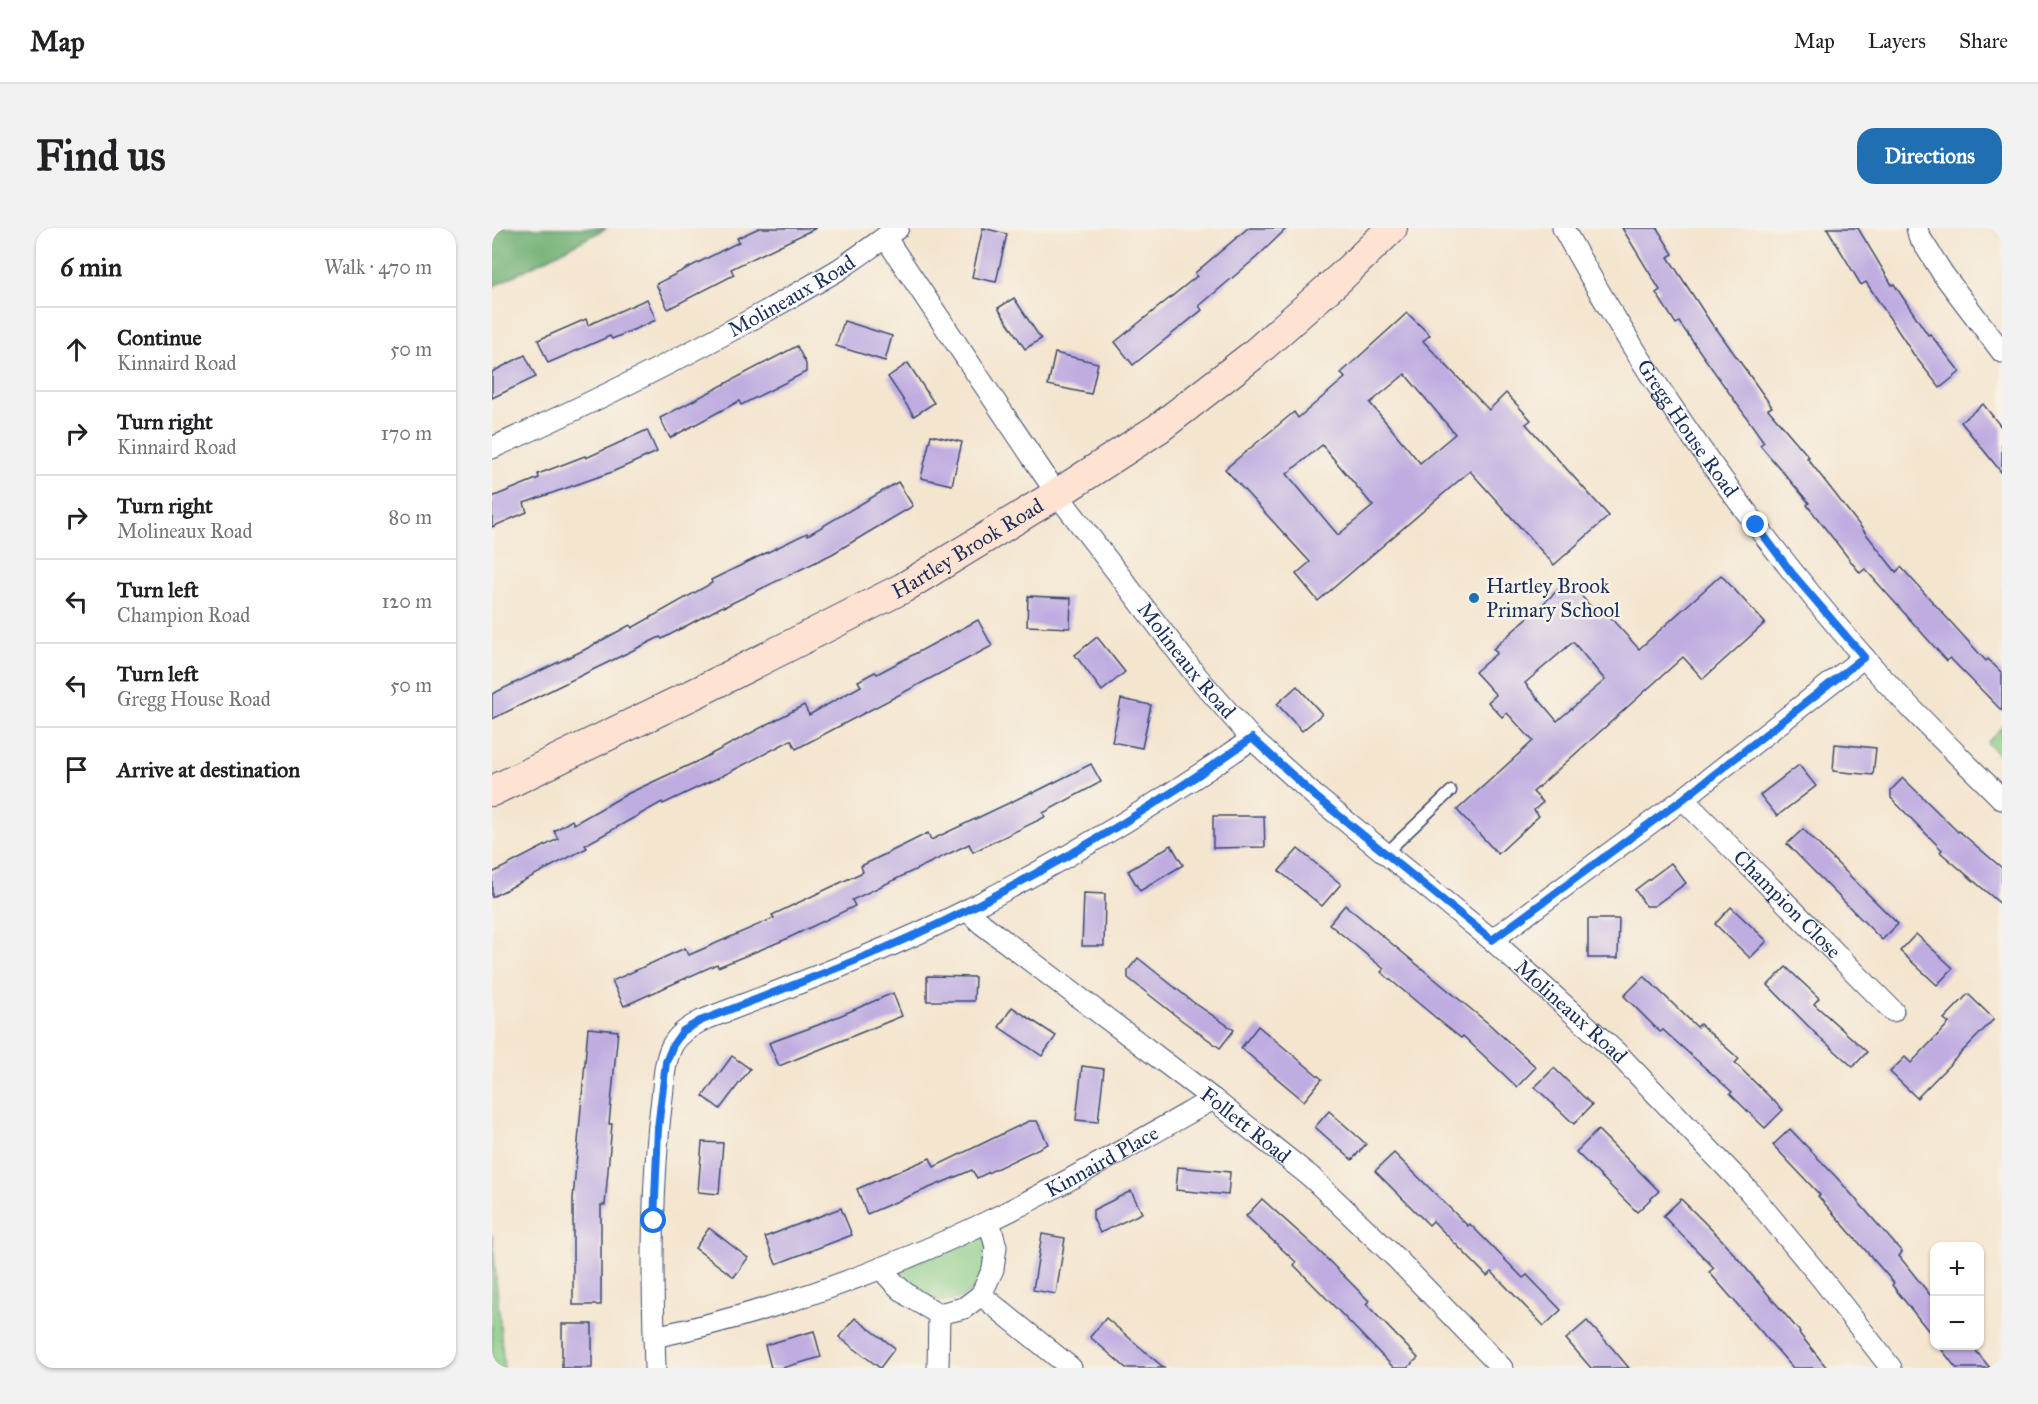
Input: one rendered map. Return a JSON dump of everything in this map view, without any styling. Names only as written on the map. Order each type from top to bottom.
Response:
[{"type":"street","name":"Hartley Brook Road","points":[[492,791],[700,691],[903,588],[1057,494],[1160,428],[1253,355],[1392,228]]},
{"type":"street","name":"Gregg House Road","points":[[1563,228],[1593,283],[1636,352],[1713,468],[1791,572],[1864,657],[2002,799]]},
{"type":"street","points":[[1917,228],[1919,236],[1943,274],[2002,352]]},
{"type":"street","name":"Molineaux Road","points":[[492,448],[635,379],[747,321],[839,269],[891,232],[1057,494],[1195,674],[1252,738],[1315,796],[1492,940],[1617,1053],[1749,1191],[1892,1368]]},
{"type":"street","points":[[1492,940],[1683,799],[1864,657]]},
{"type":"street","points":[[655,1368],[654,1221],[658,1128],[666,1062],[673,1045],[683,1031],[700,1021],[832,971],[967,910],[1089,843],[1186,785],[1252,738]]},
{"type":"street","name":"Champion Close","points":[[1683,799],[1893,1011]]},
{"type":"street","name":"Follett Road","points":[[967,910],[982,924],[1213,1099],[1311,1177],[1398,1260],[1502,1368]]},
{"type":"street","name":"Kinnaird Place","points":[[654,1336],[704,1326],[775,1306],[881,1268],[989,1221],[1213,1099]]},
{"type":"street","points":[[881,1268],[896,1287],[939,1314],[964,1308],[981,1295],[993,1269],[996,1246],[989,1221]]},
{"type":"street","points":[[981,1295],[1071,1368]]},
{"type":"street","points":[[938,1368],[939,1314]]},
{"type":"lane","points":[[1386,854],[1451,791]]},
{"type":"green space","points":[[492,228],[607,228],[492,287]]},
{"type":"green space","points":[[2002,727],[2002,758],[1987,743]]},
{"type":"green space","points":[[985,1231],[987,1257],[985,1276],[980,1284],[961,1298],[940,1301],[930,1298],[912,1287],[896,1270]]},
{"type":"green space","points":[[492,1234],[504,1368],[492,1368]]},
{"type":"building","points":[[759,228],[816,228],[731,269],[734,275],[668,309],[656,284],[739,242],[737,238]]},
{"type":"building","points":[[983,228],[1007,234],[996,282],[972,277]]},
{"type":"building","points":[[1248,228],[1287,228],[1257,257],[1199,306],[1202,310],[1133,365],[1115,342],[1197,276],[1195,273]]},
{"type":"building","points":[[1622,228],[1657,228],[1673,254],[1668,257],[1715,329],[1772,407],[1768,409],[1809,457],[1807,458],[1896,572],[1901,567],[1986,661],[1988,659],[2002,673],[2002,711],[1950,658],[1947,661],[1865,569],[1860,573],[1807,505],[1809,503],[1760,445],[1764,442],[1679,322],[1676,324],[1656,293],[1660,290]]},
{"type":"building","points":[[1827,228],[1858,228],[1892,285],[1894,284],[1928,335],[1930,334],[1960,372],[1940,388],[1914,355],[1866,282],[1861,285]]},
{"type":"building","points":[[1014,298],[1041,339],[1025,349],[998,308]]},
{"type":"building","points":[[647,299],[656,320],[612,339],[610,336],[548,363],[538,340],[586,319],[588,325]]},
{"type":"building","points":[[1407,313],[1430,335],[1423,341],[1489,410],[1506,393],[1531,420],[1526,424],[1609,516],[1554,565],[1470,471],[1318,601],[1296,574],[1310,562],[1225,469],[1294,412],[1298,418],[1345,378],[1341,373]],"holes":[[[1405,374],[1455,434],[1420,463],[1370,403]],[[1322,445],[1373,506],[1338,535],[1287,474]]]},
{"type":"building","points":[[844,321],[892,336],[885,361],[836,346]]},
{"type":"building","points":[[797,346],[806,364],[806,372],[741,405],[739,401],[670,438],[660,418]]},
{"type":"building","points":[[1055,353],[1098,363],[1091,394],[1048,385]]},
{"type":"building","points":[[525,355],[536,377],[492,398],[492,372]]},
{"type":"building","points":[[908,363],[934,403],[914,416],[888,377]]},
{"type":"building","points":[[1983,404],[2002,428],[2002,473],[1961,422]]},
{"type":"building","points":[[647,430],[657,452],[612,472],[524,503],[527,512],[492,527],[492,497],[539,478],[538,474],[585,456],[586,458]]},
{"type":"building","points":[[931,435],[962,442],[952,485],[921,478]]},
{"type":"building","points":[[898,482],[913,506],[832,554],[723,606],[662,639],[660,637],[492,719],[492,694],[630,625],[632,628],[712,583],[711,580],[807,533],[808,535]]},
{"type":"building","points":[[1721,575],[1765,623],[1703,679],[1683,657],[1533,792],[1543,802],[1534,810],[1539,816],[1498,854],[1457,810],[1533,741],[1507,713],[1502,717],[1488,702],[1496,695],[1475,672],[1497,653],[1493,649],[1568,581],[1593,609],[1598,604],[1639,649]],"holes":[[[1573,642],[1605,680],[1557,721],[1525,683]]]},
{"type":"building","points":[[1028,596],[1071,598],[1070,628],[1027,626]]},
{"type":"building","points":[[978,620],[992,646],[796,749],[791,740],[728,773],[663,804],[662,802],[585,845],[587,848],[492,897],[492,873],[558,839],[554,831],[572,820],[574,824],[627,794],[700,760],[804,705],[809,715],[861,686],[858,681],[875,672],[877,674]]},
{"type":"building","points":[[1097,637],[1125,672],[1102,691],[1075,655]]},
{"type":"building","points":[[1297,686],[1322,714],[1302,731],[1277,704]]},
{"type":"building","points":[[1121,699],[1151,705],[1142,748],[1112,742]]},
{"type":"building","points":[[1835,744],[1876,748],[1873,775],[1833,771]]},
{"type":"building","points":[[1091,764],[1101,782],[1043,813],[1045,817],[973,852],[969,844],[852,900],[855,906],[784,940],[718,967],[717,964],[624,1006],[612,981],[685,948],[689,955],[774,918],[772,915],[863,872],[861,866],[928,833],[931,840]]},
{"type":"building","points":[[1799,765],[1816,786],[1777,816],[1760,795]]},
{"type":"building","points":[[1903,778],[1958,832],[2002,868],[2002,905],[1940,852],[1942,850],[1891,798],[1891,790]]},
{"type":"building","points":[[1213,816],[1264,816],[1265,847],[1213,848]]},
{"type":"building","points":[[1803,829],[1898,924],[1882,940],[1787,844]]},
{"type":"building","points":[[1171,845],[1183,865],[1140,891],[1128,871]]},
{"type":"building","points":[[1298,849],[1341,884],[1322,906],[1279,871]]},
{"type":"building","points":[[1671,863],[1686,883],[1654,906],[1646,906],[1635,890]]},
{"type":"building","points":[[1084,893],[1105,894],[1104,946],[1082,946]]},
{"type":"building","points":[[1345,905],[1489,1024],[1536,1067],[1517,1087],[1463,1036],[1461,1038],[1381,972],[1384,969],[1329,924]]},
{"type":"building","points":[[1731,907],[1767,941],[1750,958],[1715,924]]},
{"type":"building","points":[[1588,919],[1619,919],[1618,958],[1588,958]]},
{"type":"building","points":[[1916,934],[1953,968],[1937,985],[1900,951]]},
{"type":"building","points":[[1138,958],[1193,1002],[1234,1030],[1220,1048],[1128,978],[1128,970]]},
{"type":"building","points":[[1786,967],[1819,998],[1814,1004],[1867,1052],[1853,1067],[1816,1034],[1768,985]]},
{"type":"building","points":[[927,976],[975,977],[974,1001],[927,1001]]},
{"type":"building","points":[[1644,976],[1697,1027],[1700,1024],[1739,1059],[1735,1063],[1783,1110],[1765,1128],[1730,1094],[1732,1092],[1663,1030],[1660,1032],[1624,996]]},
{"type":"building","points":[[893,993],[902,1016],[779,1066],[769,1043]]},
{"type":"building","points":[[1968,994],[1994,1019],[1917,1098],[1890,1072],[1905,1057],[1911,1063],[1949,1023],[1944,1019]]},
{"type":"building","points":[[1012,1007],[1056,1036],[1042,1056],[999,1027]]},
{"type":"building","points":[[1258,1026],[1322,1079],[1304,1101],[1241,1048]]},
{"type":"building","points":[[588,1028],[618,1031],[609,1124],[612,1124],[605,1205],[601,1205],[601,1305],[573,1305],[573,1199]]},
{"type":"building","points":[[732,1056],[750,1069],[720,1109],[703,1096]]},
{"type":"building","points":[[1082,1066],[1104,1069],[1098,1122],[1076,1120]]},
{"type":"building","points":[[1554,1068],[1592,1105],[1574,1124],[1535,1087]]},
{"type":"building","points":[[1329,1111],[1366,1144],[1352,1160],[1315,1127]]},
{"type":"building","points":[[1029,1121],[1037,1121],[1048,1144],[977,1178],[972,1170],[867,1214],[857,1189],[930,1158],[934,1167]]},
{"type":"building","points":[[1790,1129],[1838,1179],[1902,1252],[1899,1256],[1930,1295],[1930,1333],[1892,1285],[1894,1283],[1818,1196],[1820,1195],[1773,1145]]},
{"type":"building","points":[[1598,1130],[1659,1191],[1637,1212],[1576,1152]]},
{"type":"building","points":[[702,1142],[723,1143],[719,1194],[698,1192]]},
{"type":"building","points":[[1394,1153],[1468,1226],[1470,1224],[1523,1278],[1527,1275],[1561,1310],[1544,1326],[1492,1272],[1487,1276],[1433,1221],[1429,1225],[1375,1171]]},
{"type":"building","points":[[1178,1167],[1230,1172],[1228,1195],[1176,1190]]},
{"type":"building","points":[[1131,1191],[1142,1213],[1100,1233],[1093,1218],[1093,1210]]},
{"type":"building","points":[[1262,1199],[1313,1245],[1369,1301],[1366,1304],[1418,1358],[1407,1368],[1394,1368],[1294,1265],[1296,1262],[1246,1216]]},
{"type":"building","points":[[1681,1199],[1722,1240],[1800,1332],[1827,1368],[1793,1368],[1709,1272],[1714,1268],[1663,1216]]},
{"type":"building","points":[[841,1208],[852,1235],[776,1264],[765,1237]]},
{"type":"building","points":[[709,1228],[748,1258],[734,1277],[695,1248]]},
{"type":"building","points":[[1042,1234],[1065,1238],[1056,1294],[1033,1290]]},
{"type":"building","points":[[855,1318],[895,1348],[880,1368],[839,1337]]},
{"type":"building","points":[[1106,1318],[1164,1368],[1126,1368],[1090,1337]]},
{"type":"building","points":[[1587,1321],[1629,1368],[1591,1368],[1566,1339]]},
{"type":"building","points":[[562,1324],[592,1324],[592,1368],[562,1368]]},
{"type":"building","points":[[814,1331],[821,1357],[782,1368],[771,1368],[765,1345]]},
{"type":"building","points":[[1942,1350],[1975,1350],[1990,1368],[1956,1368]]},
{"type":"place","name":"Hartley Brook Primary School","points":[[1474,598]]},
{"type":"route","points":[[654,1221],[658,1128],[666,1062],[673,1045],[683,1031],[700,1021],[832,971],[967,910],[1079,849],[1186,785],[1252,738],[1315,796],[1492,940],[1683,799],[1864,657],[1791,572],[1756,525]]}]
